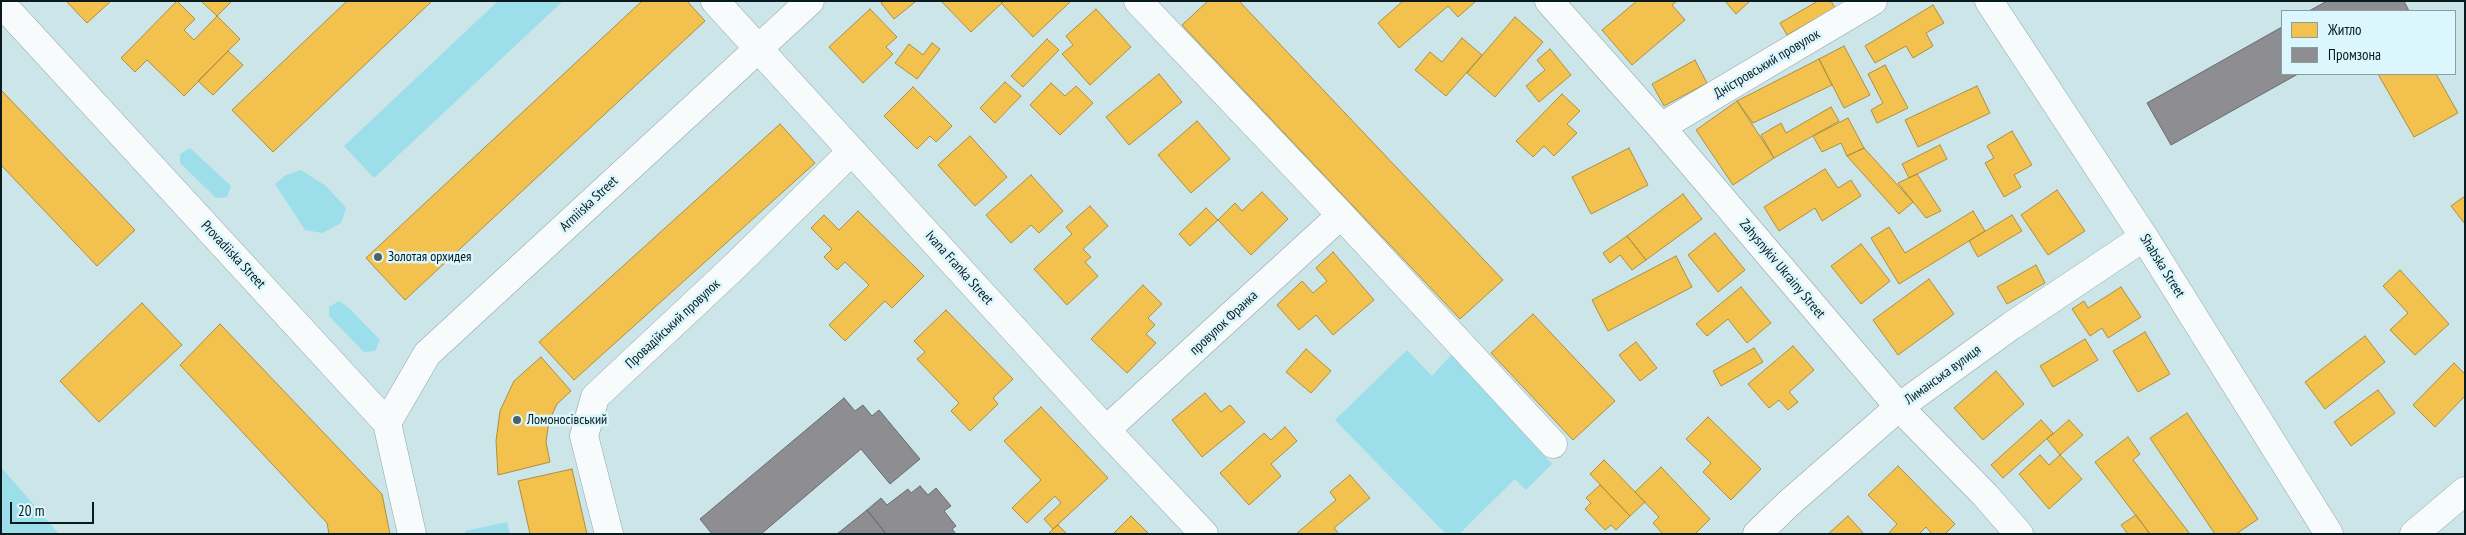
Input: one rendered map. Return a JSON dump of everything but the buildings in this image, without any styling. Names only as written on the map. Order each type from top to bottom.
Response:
[{"type":"street","name":"Ivana Franka Street","points":[[715,1],[1106,430],[1204,534]]},
{"type":"street","name":"Armiiska Street","points":[[387,423],[427,354],[810,1]]},
{"type":"street","points":[[1138,1],[1341,215],[1553,444]]},
{"type":"street","name":"Zahysnykiv Ukrainy Street","points":[[1549,1],[1661,127],[1899,407],[1985,495],[2019,534]]},
{"type":"street","name":"Дністровський провулок","points":[[1661,127],[1873,1]]},
{"type":"street","name":"Shabska Street","points":[[1989,1],[2144,237],[2329,534]]},
{"type":"street","name":"Provadiiska Street","points":[[1,3],[387,423],[412,534]]},
{"type":"street","name":"Провадійський провулок","points":[[608,534],[584,436],[596,397],[735,266],[852,151]]},
{"type":"street","name":"провулок Франка","points":[[1106,430],[1341,215]]},
{"type":"street","name":"Лиманська вулиця","points":[[1757,534],[1788,504],[1899,407],[2011,326],[2144,237]]},
{"type":"street","points":[[2414,534],[2465,491]]},
{"type":"shaded area","points":[[498,1],[563,1],[374,178],[344,146]]},
{"type":"shaded area","points":[[190,148],[231,186],[227,197],[216,198],[180,163],[180,154]]},
{"type":"shaded area","points":[[301,170],[326,186],[346,208],[341,223],[322,233],[305,230],[275,184],[286,175]]},
{"type":"shaded area","points":[[339,301],[349,308],[380,340],[375,351],[364,352],[329,316],[329,307]]},
{"type":"shaded area","points":[[1407,350],[1432,376],[1451,355],[1552,464],[1526,490],[1515,479],[1459,534],[1446,534],[1335,420]]},
{"type":"shaded area","points":[[1,467],[59,534],[1,534]]},
{"type":"shaded area","points":[[507,522],[510,534],[465,534],[465,531]]},
{"type":"place","name":"Золотая орхидея","points":[[378,257]]},
{"type":"place","name":"Ломоносівський","points":[[517,420]]}]
